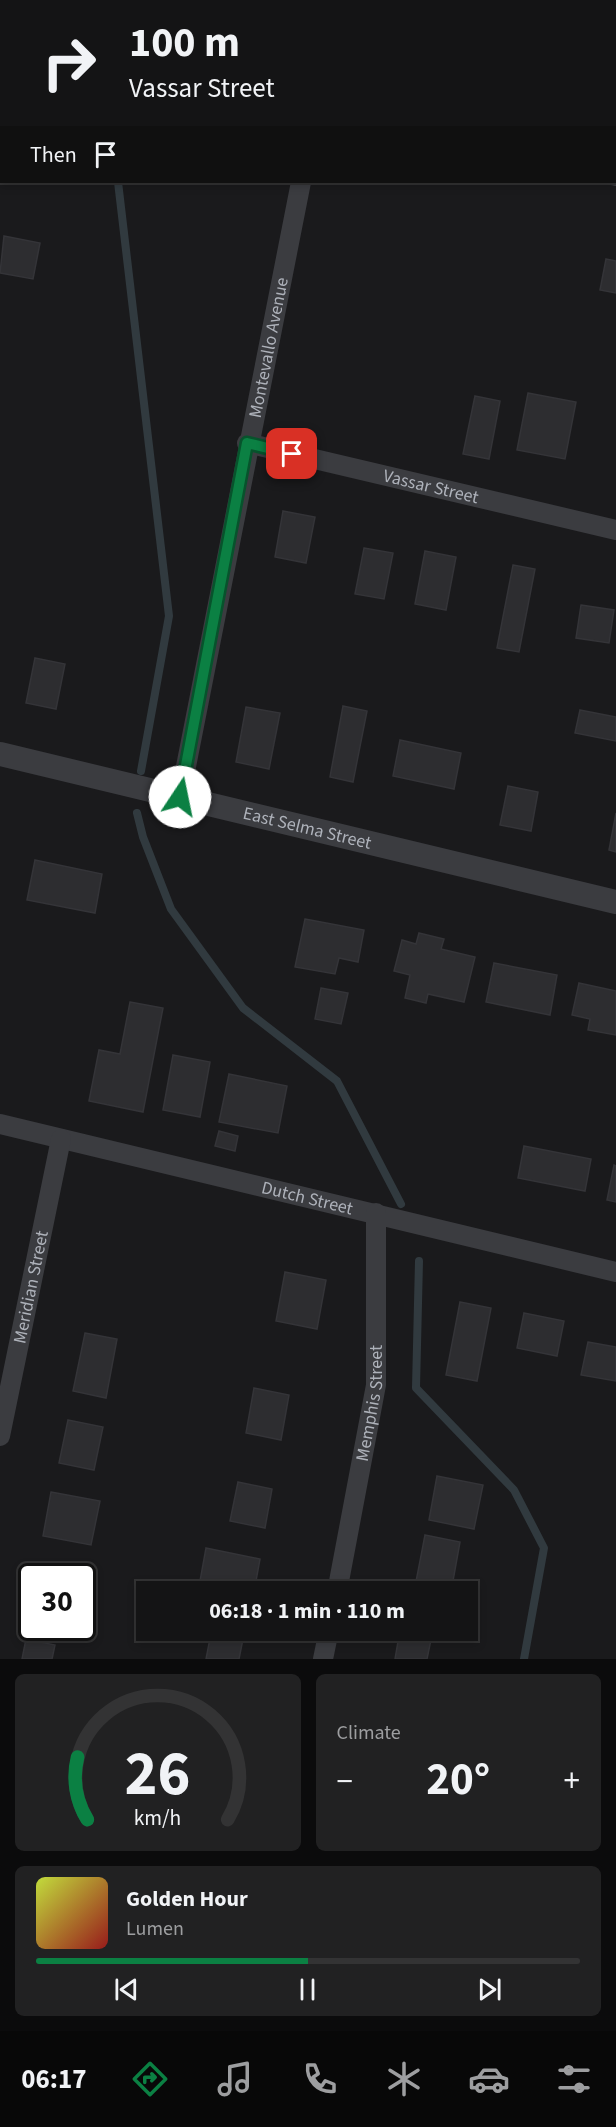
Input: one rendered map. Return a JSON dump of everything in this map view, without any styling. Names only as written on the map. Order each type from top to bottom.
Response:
[{"type":"street","name":"Montevallo Avenue","points":[[180,797],[247,443],[301,183]]},
{"type":"street","name":"Vassar Street","points":[[247,443],[616,530]]},
{"type":"street","name":"East Selma Street","points":[[0,754],[616,902]]},
{"type":"street","name":"Dutch Street","points":[[0,1124],[616,1272]]},
{"type":"street","name":"Meridian Street","points":[[0,1436],[61,1139]]},
{"type":"street","name":"Memphis Street","points":[[339,1581],[376,1384],[376,1214]]},
{"type":"street","points":[[324,1659],[327,1641]]},
{"type":"building","points":[[4,236],[40,243],[33,279],[0,273]]},
{"type":"building","points":[[606,259],[616,261],[616,293],[600,290]]},
{"type":"building","points":[[528,393],[576,402],[565,459],[517,450]]},
{"type":"building","points":[[475,396],[500,401],[489,459],[463,454]]},
{"type":"building","points":[[283,511],[315,517],[306,563],[275,557]]},
{"type":"building","points":[[364,548],[393,553],[384,599],[355,594]]},
{"type":"building","points":[[425,551],[456,557],[446,610],[415,604]]},
{"type":"building","points":[[513,565],[535,569],[519,652],[497,648]]},
{"type":"building","points":[[581,605],[614,610],[609,643],[576,638]]},
{"type":"building","points":[[35,658],[65,664],[56,709],[26,703]]},
{"type":"building","points":[[343,706],[367,711],[353,782],[330,777]]},
{"type":"building","points":[[246,707],[280,713],[269,769],[236,762]]},
{"type":"building","points":[[580,710],[616,717],[616,741],[575,733]]},
{"type":"building","points":[[400,740],[461,753],[454,789],[393,776]]},
{"type":"building","points":[[508,786],[538,792],[531,831],[500,825]]},
{"type":"building","points":[[616,813],[616,852],[609,850]]},
{"type":"building","points":[[35,860],[102,874],[95,913],[27,900]]},
{"type":"building","points":[[305,919],[364,930],[358,962],[339,958],[335,974],[295,967]]},
{"type":"building","points":[[419,933],[444,939],[441,949],[475,957],[464,1002],[428,994],[426,1003],[405,998],[410,975],[394,971],[402,940],[416,944]]},
{"type":"building","points":[[494,963],[557,975],[550,1015],[486,1002]]},
{"type":"building","points":[[579,983],[616,991],[616,1035],[588,1030],[590,1019],[572,1015]]},
{"type":"building","points":[[321,988],[348,993],[341,1024],[315,1019]]},
{"type":"building","points":[[130,1002],[163,1008],[143,1112],[89,1101],[99,1050],[120,1054]]},
{"type":"building","points":[[173,1055],[210,1062],[200,1117],[163,1110]]},
{"type":"building","points":[[229,1074],[287,1086],[278,1133],[219,1122]]},
{"type":"building","points":[[219,1131],[238,1136],[235,1151],[215,1146]]},
{"type":"building","points":[[524,1146],[591,1159],[585,1191],[518,1178]]},
{"type":"building","points":[[614,1165],[616,1166],[616,1202],[607,1200]]},
{"type":"building","points":[[285,1272],[326,1280],[317,1329],[276,1321]]},
{"type":"building","points":[[460,1302],[491,1308],[477,1381],[446,1375]]},
{"type":"building","points":[[524,1313],[564,1321],[557,1356],[517,1348]]},
{"type":"building","points":[[85,1333],[117,1339],[106,1398],[73,1391]]},
{"type":"building","points":[[588,1342],[616,1347],[616,1381],[581,1375]]},
{"type":"building","points":[[254,1388],[289,1395],[281,1440],[246,1433]]},
{"type":"building","points":[[68,1420],[103,1427],[94,1470],[59,1463]]},
{"type":"building","points":[[437,1476],[483,1485],[474,1529],[429,1520]]},
{"type":"building","points":[[238,1482],[272,1489],[265,1528],[230,1521]]},
{"type":"building","points":[[51,1492],[100,1501],[91,1545],[43,1536]]},
{"type":"building","points":[[425,1535],[460,1542],[453,1581],[416,1581]]},
{"type":"building","points":[[206,1548],[260,1559],[256,1581],[200,1581]]},
{"type":"building","points":[[26,1641],[55,1645],[52,1659],[22,1659]]},
{"type":"building","points":[[209,1641],[243,1641],[239,1659],[206,1659]]},
{"type":"building","points":[[398,1641],[431,1641],[427,1659],[395,1659]]},
{"type":"waterway","points":[[118,183],[169,616],[141,771]]},
{"type":"waterway","points":[[137,813],[143,837],[171,909],[243,1008],[337,1081],[401,1204]]},
{"type":"waterway","points":[[419,1261],[416,1388],[514,1490],[544,1548],[524,1659]]},
{"type":"route","points":[[180,797],[247,443],[292,454]]}]
